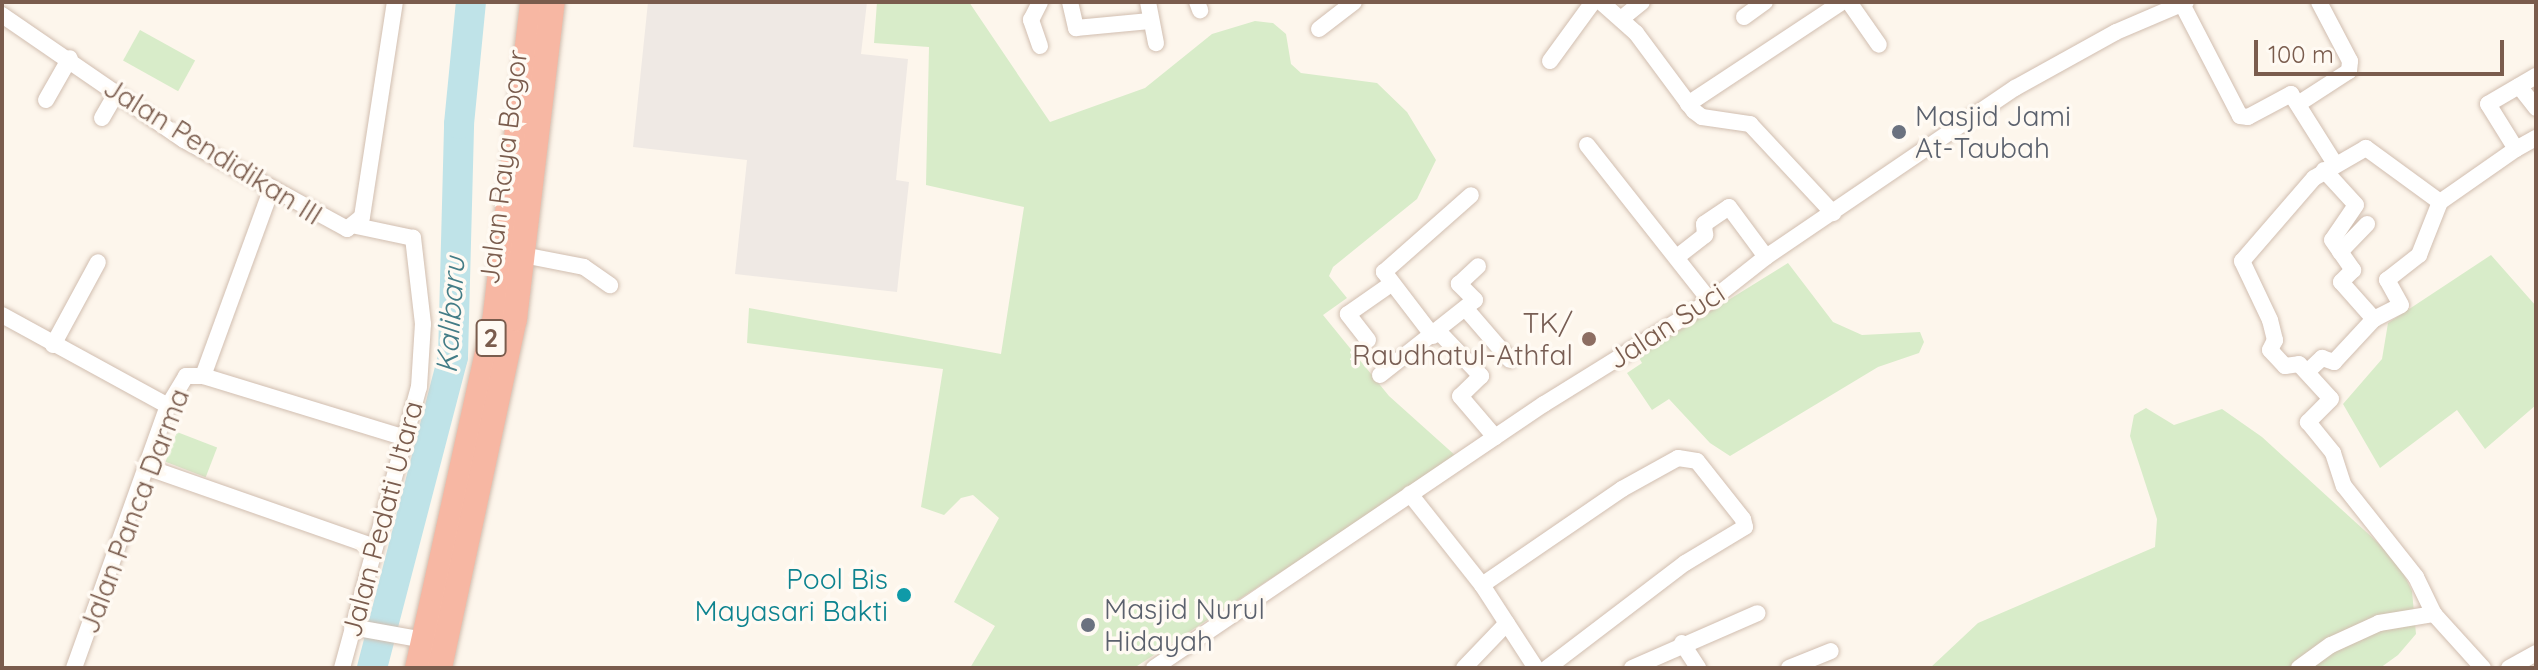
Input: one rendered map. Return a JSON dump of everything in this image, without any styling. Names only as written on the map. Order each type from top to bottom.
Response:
[{"type":"highway","name":"Jalan Raya Bogor","points":[[417,668],[494,322],[532,2]]},
{"type":"highway","name":"Jalan Raya Bogor","points":[[440,668],[515,319],[553,2]]},
{"type":"street","name":"Jalan Pendidikan III","points":[[2,15],[70,58],[116,94],[335,227],[356,226],[362,217],[395,2]]},
{"type":"street","points":[[1040,2],[1031,20],[1040,46]]},
{"type":"street","points":[[1070,2],[1076,28],[1148,10],[1156,43]]},
{"type":"street","points":[[1319,29],[1354,2]]},
{"type":"street","points":[[1550,61],[1593,2]]},
{"type":"street","points":[[1601,2],[1621,19],[1688,104],[1702,117],[1750,124],[1833,213]]},
{"type":"street","points":[[1621,19],[1642,2]]},
{"type":"street","points":[[1744,17],[1765,2]]},
{"type":"street","points":[[1688,104],[1842,2]]},
{"type":"street","points":[[1849,2],[1879,45]]},
{"type":"street","points":[[2298,104],[2349,71],[2350,61],[2319,2]]},
{"type":"street","points":[[2184,3],[2240,116],[2248,117],[2288,93],[2298,104],[2330,167],[2356,205],[2332,240],[2353,270],[2341,282],[2374,319]]},
{"type":"street","name":"Jalan Suci","points":[[1154,668],[1495,437],[1710,301],[1766,257],[2015,88],[2116,32],[2184,3]]},
{"type":"street","points":[[46,100],[70,58]]},
{"type":"street","points":[[2516,149],[2486,106],[2536,76]]},
{"type":"street","points":[[2519,86],[2536,108]]},
{"type":"street","points":[[102,118],[116,94]]},
{"type":"street","points":[[2307,372],[2322,358],[2334,362],[2374,319],[2401,305],[2387,280],[2419,255],[2440,202],[2536,138]]},
{"type":"street","points":[[1587,145],[1710,301]]},
{"type":"street","points":[[2440,202],[2370,149],[2330,167],[2242,260],[2270,320],[2275,340],[2270,350],[2285,366],[2298,363],[2331,402],[2308,423],[2333,453],[2344,486],[2416,577],[2434,614],[2483,668]]},
{"type":"street","name":"Jalan Panca Darma","points":[[74,668],[149,468],[168,406],[182,379],[203,376],[271,190]]},
{"type":"street","points":[[1471,195],[1387,265],[1391,284],[1436,334],[1481,376],[1460,396],[1495,437]]},
{"type":"street","points":[[1677,257],[1705,235],[1704,224],[1729,207],[1766,257]]},
{"type":"street","points":[[2340,252],[2367,224]]},
{"type":"street","name":"Jalan Pedati Utara","points":[[342,668],[419,387],[423,324],[416,243],[408,236],[380,235],[356,226]]},
{"type":"street","points":[[523,255],[584,267],[610,285]]},
{"type":"street","points":[[53,345],[98,262]]},
{"type":"street","points":[[1380,375],[1436,334],[1475,299],[1459,284],[1478,266]]},
{"type":"street","points":[[1368,340],[1348,314],[1391,284]]},
{"type":"street","points":[[1466,309],[1510,360]]},
{"type":"street","points":[[2,315],[168,406]]},
{"type":"street","points":[[203,376],[406,438]]},
{"type":"street","points":[[1482,585],[1622,489],[1678,458],[1697,461],[1743,519],[1745,527],[1685,563],[1547,668]]},
{"type":"street","points":[[149,468],[375,547]]},
{"type":"street","points":[[1410,494],[1482,585],[1536,668]]},
{"type":"street","points":[[1632,668],[1682,643],[1758,613]]},
{"type":"street","points":[[2299,668],[2331,645],[2379,623],[2434,614]]},
{"type":"street","points":[[1464,668],[1507,623]]},
{"type":"street","points":[[352,627],[424,640]]},
{"type":"street","points":[[1682,643],[1698,668]]},
{"type":"street","points":[[1789,668],[1831,651]]},
{"type":"street","points":[[2509,668],[2536,653]]},
{"type":"shaded area","points":[[648,2],[867,2],[861,54],[908,59],[896,180],[909,182],[897,292],[735,274],[747,160],[633,147]]},
{"type":"green space","points":[[877,2],[969,2],[1050,122],[1145,88],[1212,34],[1255,21],[1273,23],[1286,34],[1291,64],[1301,73],[1377,83],[1407,112],[1436,160],[1417,199],[1333,267],[1329,276],[1347,298],[1323,315],[1389,396],[1457,457],[1134,668],[970,668],[995,626],[954,602],[999,518],[973,495],[961,498],[944,515],[921,507],[943,369],[747,343],[749,308],[1001,354],[1024,207],[926,185],[929,47],[874,43]]},
{"type":"green space","points":[[140,30],[195,61],[178,91],[123,61]]},
{"type":"green space","points":[[2491,255],[2536,306],[2536,405],[2485,449],[2457,410],[2380,468],[2343,404],[2382,359],[2388,323]]},
{"type":"green space","points":[[1788,263],[1833,322],[1862,335],[1920,332],[1924,342],[1919,353],[1878,367],[1730,456],[1710,443],[1669,399],[1652,410],[1627,373],[1642,363],[1638,356]]},
{"type":"green space","points":[[2146,408],[2174,425],[2222,409],[2262,437],[2397,560],[2412,591],[2416,634],[2398,655],[2380,668],[1930,668],[1978,623],[2155,547],[2157,519],[2130,436],[2134,415]]},
{"type":"green space","points":[[177,432],[217,447],[206,477],[166,462]]},
{"type":"waterway","name":"Kalibaru","points":[[372,668],[453,357],[459,124],[471,2]]},
{"type":"place","name":"Masjid Jami At-Taubah","points":[[1899,132]]},
{"type":"place","name":"TK/ Raudhatul-Athfal","points":[[1589,339]]},
{"type":"place","name":"Pool Bis Mayasari Bakti","points":[[904,595]]},
{"type":"place","name":"Masjid Nurul Hidayah","points":[[1088,625]]}]
